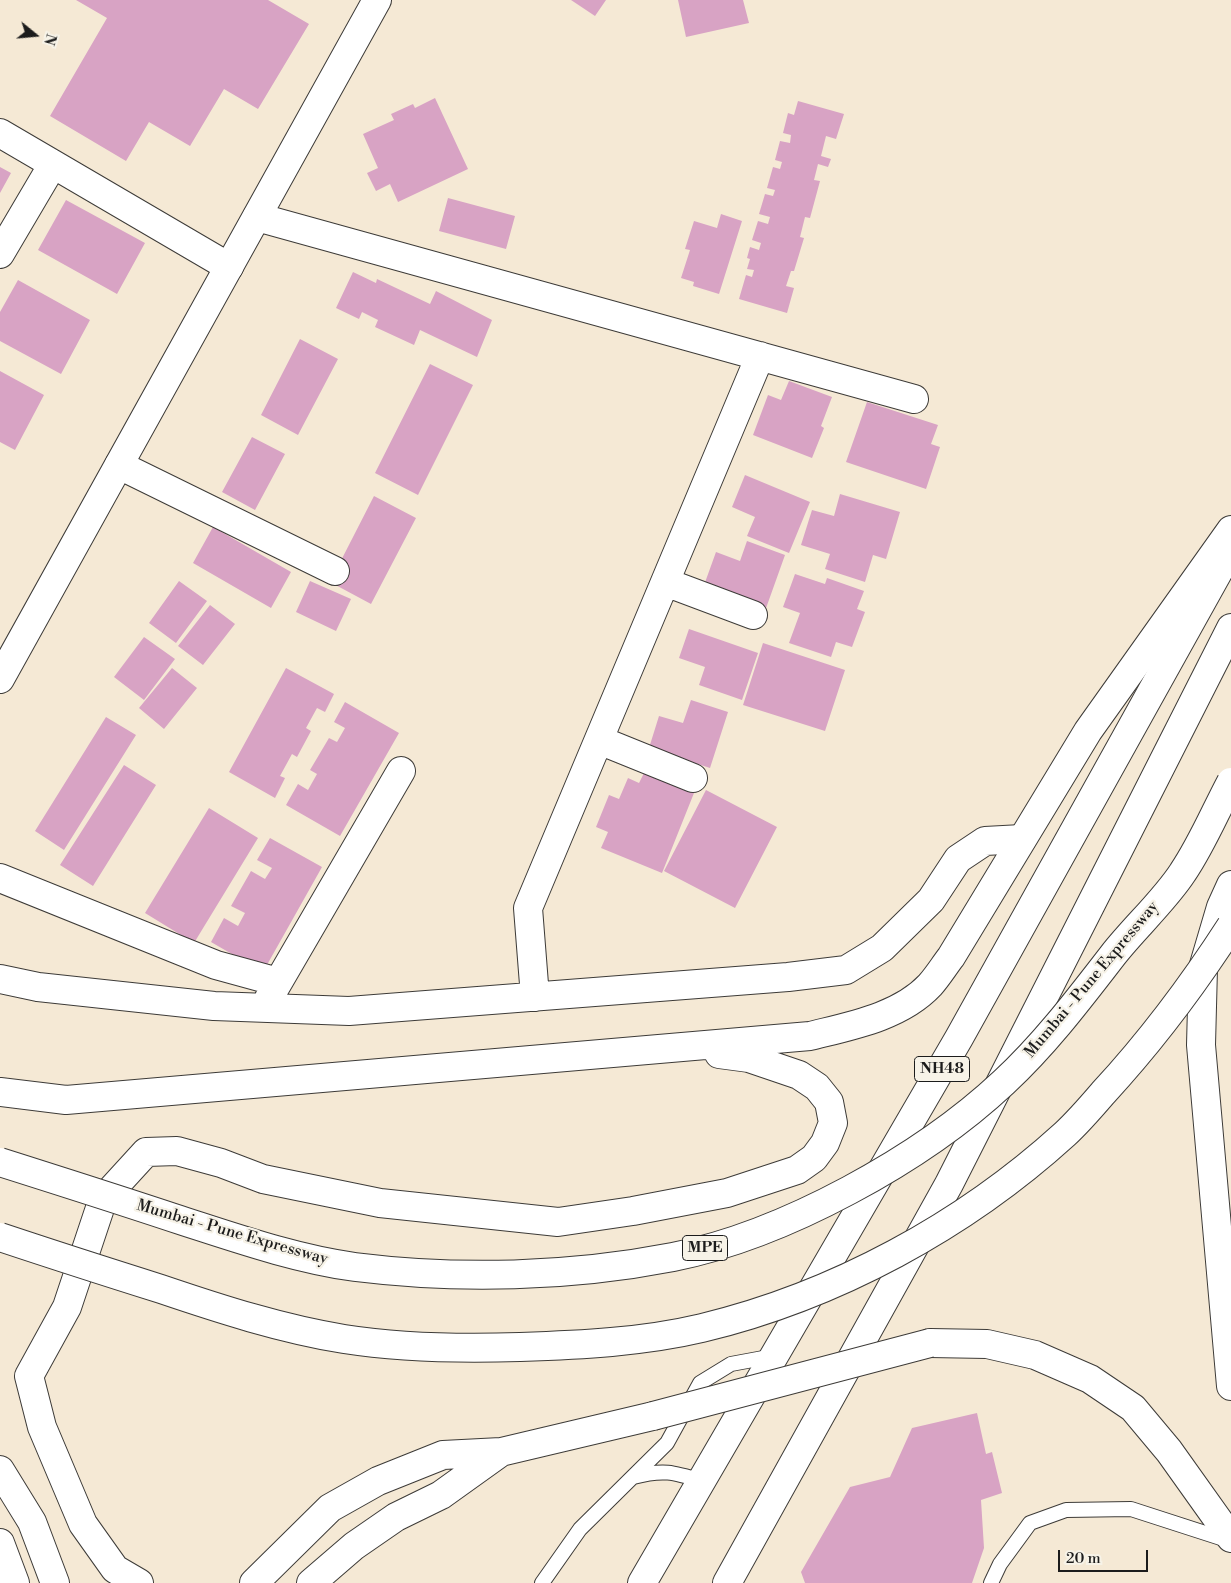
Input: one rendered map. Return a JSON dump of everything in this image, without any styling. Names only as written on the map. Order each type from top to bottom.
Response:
[{"type":"main road","points":[[0,679],[377,0]]},
{"type":"main road","points":[[0,133],[229,267]]},
{"type":"main road","points":[[0,254],[53,164]]},
{"type":"main road","points":[[257,217],[914,399]]},
{"type":"main road","points":[[534,997],[528,908],[760,356]]},
{"type":"main road","points":[[119,465],[335,571]]},
{"type":"main road","points":[[0,1092],[66,1100],[810,1036],[866,1022],[902,1005],[929,986],[951,957],[1088,730],[1231,530]]},
{"type":"main road","name":"NH48","points":[[642,1583],[960,1038],[1231,549]]},
{"type":"main road","points":[[665,582],[753,615]]},
{"type":"main road","points":[[727,1583],[948,1184],[1231,628]]},
{"type":"main road","points":[[599,740],[693,778]]},
{"type":"main road","points":[[263,1008],[401,771]]},
{"type":"main road","name":"Mumbai - Pune Expressway","points":[[0,1162],[286,1252],[351,1266],[417,1273],[544,1272],[614,1266],[677,1256],[743,1236],[814,1207],[890,1167],[954,1124],[1005,1081],[1066,1016],[1127,936],[1183,873],[1231,782]]},
{"type":"main road","points":[[0,979],[48,988],[214,1006],[349,1011],[788,977],[846,970],[882,948],[931,900],[958,859],[986,841],[1022,839]]},
{"type":"main road","points":[[0,878],[216,966],[278,982]]},
{"type":"main road","points":[[1231,885],[1221,907],[1203,968],[1200,1045],[1231,1386]]},
{"type":"main road","points":[[0,1237],[201,1302],[272,1323],[343,1339],[418,1347],[554,1346],[630,1340],[701,1328],[776,1306],[855,1273],[937,1230],[1008,1182],[1067,1132],[1133,1061],[1199,976],[1231,926]]},
{"type":"main road","points":[[139,1583],[115,1569],[82,1524],[42,1427],[29,1376],[67,1307],[103,1199],[146,1152],[177,1151],[221,1163],[262,1178],[380,1203],[558,1222],[633,1212],[727,1193],[797,1170],[814,1158],[825,1143],[833,1123],[829,1102],[817,1087],[799,1075],[749,1058],[678,1048]]},
{"type":"main road","points":[[254,1583],[330,1508],[378,1481],[443,1455],[501,1452],[653,1416],[930,1344],[987,1344],[1034,1354],[1090,1379],[1133,1408],[1169,1451],[1231,1539]]},
{"type":"main road","points":[[311,1583],[361,1541],[396,1517],[441,1495],[501,1452]]},
{"type":"main road","points":[[0,1470],[32,1522],[55,1583]]},
{"type":"main road","points":[[0,1543],[15,1583]]},
{"type":"lane","points":[[542,1583],[580,1529],[630,1478],[667,1444],[700,1383],[731,1364],[774,1356]]},
{"type":"lane","points":[[630,1478],[648,1473],[670,1471],[702,1481]]},
{"type":"lane","points":[[991,1583],[1000,1564],[1030,1523],[1066,1510],[1131,1509],[1231,1539]]},
{"type":"building","points":[[76,0],[268,0],[309,24],[258,109],[224,89],[190,146],[149,122],[126,161],[50,116],[107,18]]},
{"type":"building","points":[[571,0],[606,0],[595,16]]},
{"type":"building","points":[[678,0],[743,0],[749,23],[686,37]]},
{"type":"building","points":[[435,98],[468,169],[398,202],[390,184],[376,191],[367,173],[378,168],[363,134],[394,120],[391,114],[413,104],[415,108]]},
{"type":"building","points":[[798,101],[844,114],[836,139],[826,136],[821,156],[831,159],[828,167],[818,164],[814,180],[820,181],[810,218],[805,217],[800,237],[804,238],[794,271],[791,271],[786,286],[794,288],[787,313],[739,299],[746,275],[752,277],[754,270],[747,269],[750,259],[747,258],[750,247],[759,250],[761,243],[752,240],[758,221],[768,224],[770,217],[759,214],[765,194],[773,196],[775,190],[767,188],[773,167],[780,169],[782,162],[775,160],[780,141],[790,143],[791,135],[783,133],[788,113],[794,115]]},
{"type":"building","points":[[0,167],[11,173],[0,193]]},
{"type":"building","points":[[448,198],[515,216],[506,249],[439,231]]},
{"type":"building","points":[[66,200],[145,243],[117,294],[38,250]]},
{"type":"building","points":[[721,214],[742,221],[719,294],[693,286],[694,282],[681,278],[690,250],[685,249],[694,221],[717,228]]},
{"type":"building","points":[[353,272],[376,283],[377,279],[430,304],[436,291],[492,320],[477,357],[420,330],[414,345],[375,327],[378,320],[362,312],[359,319],[336,308]]},
{"type":"building","points":[[18,280],[90,320],[61,374],[0,341],[0,312]]},
{"type":"building","points":[[300,339],[338,359],[298,435],[261,415]]},
{"type":"building","points":[[430,364],[473,385],[418,495],[375,473]]},
{"type":"building","points":[[0,371],[44,395],[15,450],[0,442]]},
{"type":"building","points":[[789,381],[832,397],[821,426],[824,428],[812,458],[753,435],[768,395],[781,400]]},
{"type":"building","points":[[867,402],[938,425],[931,444],[940,447],[926,489],[846,462]]},
{"type":"building","points":[[252,437],[285,454],[255,510],[222,492]]},
{"type":"building","points":[[745,475],[810,502],[789,553],[747,536],[755,517],[732,507]]},
{"type":"building","points":[[840,494],[900,512],[886,559],[873,555],[865,582],[825,569],[830,554],[801,545],[812,510],[834,516]]},
{"type":"building","points":[[374,496],[416,518],[371,604],[330,582]]},
{"type":"building","points":[[213,527],[291,572],[271,608],[193,563]]},
{"type":"building","points":[[747,541],[785,555],[765,611],[703,588],[716,552],[740,561]]},
{"type":"building","points":[[795,574],[825,584],[827,578],[864,591],[857,609],[865,612],[852,647],[836,642],[831,657],[789,643],[800,613],[783,607]]},
{"type":"building","points":[[179,581],[207,601],[176,643],[149,623]]},
{"type":"building","points":[[310,581],[351,599],[336,631],[296,612]]},
{"type":"building","points":[[210,605],[235,624],[203,665],[178,646]]},
{"type":"building","points":[[689,629],[758,653],[742,700],[699,685],[705,667],[679,658]]},
{"type":"building","points":[[144,637],[175,659],[144,700],[114,677]]},
{"type":"building","points":[[763,643],[845,670],[825,731],[743,705]]},
{"type":"building","points":[[172,668],[197,688],[164,729],[139,708]]},
{"type":"building","points":[[286,668],[334,694],[325,712],[317,708],[306,728],[311,731],[297,757],[292,754],[280,776],[285,778],[275,798],[229,772]]},
{"type":"building","points":[[691,700],[728,712],[710,768],[649,748],[659,716],[683,723]]},
{"type":"building","points":[[345,702],[399,733],[340,836],[286,805],[298,784],[308,790],[317,774],[310,770],[329,738],[337,742],[345,728],[334,722]]},
{"type":"building","points":[[106,717],[136,735],[64,850],[35,831]]},
{"type":"building","points":[[124,765],[156,785],[93,886],[60,865]]},
{"type":"building","points":[[644,773],[694,793],[662,873],[601,848],[608,832],[596,827],[609,795],[619,799],[628,778],[639,783]]},
{"type":"building","points":[[706,790],[777,827],[735,908],[664,871]]},
{"type":"building","points":[[209,808],[258,838],[194,943],[145,913]]},
{"type":"building","points":[[270,838],[322,867],[263,972],[211,942],[224,918],[238,926],[245,913],[231,906],[251,871],[265,879],[272,868],[257,860]]},
{"type":"building","points":[[977,1413],[986,1454],[992,1452],[1002,1493],[981,1500],[984,1548],[972,1583],[805,1583],[801,1572],[850,1487],[890,1477],[912,1428]]}]
